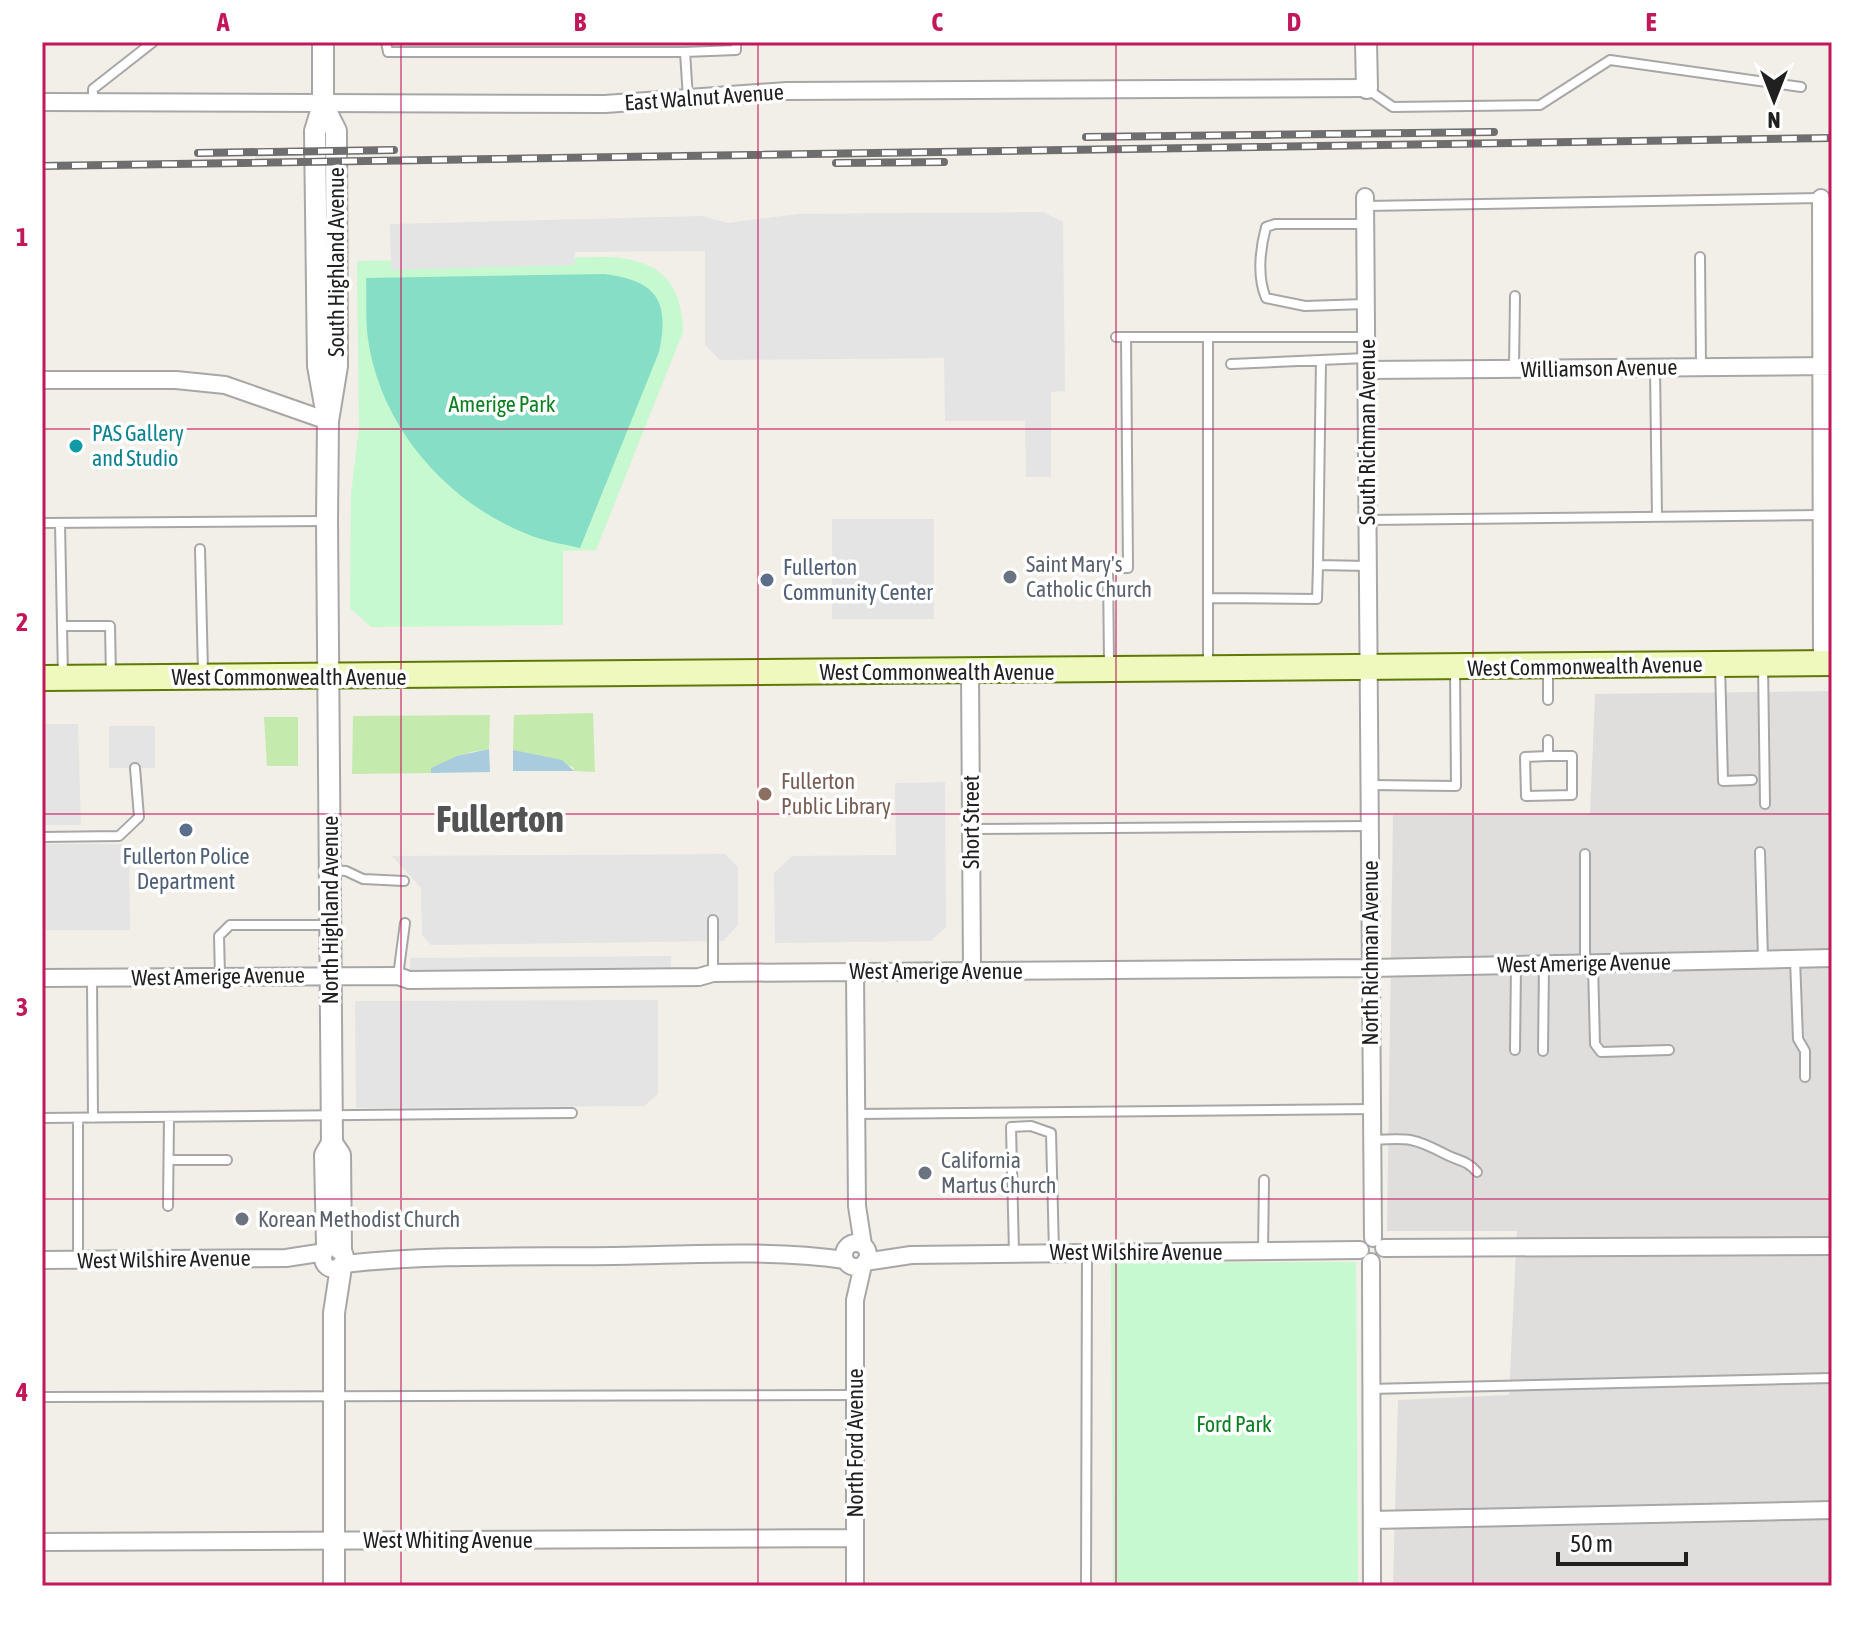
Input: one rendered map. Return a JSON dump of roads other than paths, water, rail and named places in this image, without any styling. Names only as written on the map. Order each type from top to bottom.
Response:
[{"type":"main road","name":"West Commonwealth Avenue","points":[[52,678],[1827,663]]},
{"type":"street","name":"South Highland Avenue","points":[[323,42],[323,105],[315,131],[318,366],[328,421],[327,677]]},
{"type":"street","points":[[1366,42],[1367,88]]},
{"type":"street","name":"East Walnut Avenue","points":[[42,102],[605,104],[787,91],[1367,88]]},
{"type":"street","points":[[1821,198],[1827,366],[1822,515],[1827,663]]},
{"type":"street","name":"South Richman Avenue","points":[[1365,201],[1368,668]]},
{"type":"street","name":"Williamson Avenue","points":[[1366,364],[1514,369],[1827,366]]},
{"type":"street","points":[[42,380],[176,380],[225,385],[328,421]]},
{"type":"street","name":"North Richman Avenue","points":[[1368,668],[1372,1586]]},
{"type":"street","name":"Short Street","points":[[970,672],[972,971]]},
{"type":"street","name":"North Highland Avenue","points":[[327,677],[332,1143],[325,1155],[334,1258],[334,1586]]},
{"type":"street","name":"West Amerige Avenue","points":[[42,978],[330,975],[398,976],[409,980],[686,978],[713,973],[1371,968],[1832,958]]},
{"type":"street","name":"North Ford Avenue","points":[[855,972],[855,1586]]},
{"type":"street","name":"West Wilshire Avenue","points":[[42,1260],[1832,1246]]},
{"type":"street","points":[[1372,1520],[1832,1510]]},
{"type":"street","name":"West Whiting Avenue","points":[[42,1542],[854,1538]]},
{"type":"lane","points":[[93,104],[93,89],[153,42]]},
{"type":"lane","points":[[386,42],[388,52],[685,52],[736,50],[736,42]]},
{"type":"lane","points":[[685,52],[688,98]]},
{"type":"lane","points":[[1367,88],[1393,107],[1540,105],[1610,60],[1801,87]]},
{"type":"lane","points":[[1365,201],[1821,198]]},
{"type":"lane","points":[[1365,224],[1298,223],[1266,227],[1262,243],[1262,273],[1266,298],[1281,304],[1366,304]]},
{"type":"lane","points":[[1700,257],[1701,367]]},
{"type":"lane","points":[[1514,369],[1515,296]]},
{"type":"lane","points":[[1116,337],[1366,337]]},
{"type":"lane","points":[[1109,671],[1108,568],[1128,568],[1126,337]]},
{"type":"lane","points":[[1208,338],[1208,670]]},
{"type":"lane","points":[[1209,598],[1317,599],[1321,360]]},
{"type":"lane","points":[[1231,364],[1321,360],[1366,364]]},
{"type":"lane","points":[[1655,368],[1657,517]]},
{"type":"lane","points":[[1368,520],[1822,515]]},
{"type":"lane","points":[[42,523],[327,521]]},
{"type":"lane","points":[[52,678],[62,626],[60,523]]},
{"type":"lane","points":[[200,549],[203,677]]},
{"type":"lane","points":[[1318,565],[1368,566]]},
{"type":"lane","points":[[62,626],[110,626],[111,677]]},
{"type":"lane","points":[[1720,664],[1723,781],[1752,780]]},
{"type":"lane","points":[[1763,664],[1765,804]]},
{"type":"lane","points":[[1548,666],[1548,700]]},
{"type":"lane","points":[[1369,785],[1456,786],[1455,667]]},
{"type":"lane","points":[[1548,740],[1548,756]]},
{"type":"lane","points":[[1548,756],[1572,756],[1572,795],[1526,796],[1525,757],[1548,756]]},
{"type":"lane","points":[[42,837],[119,836],[139,817],[135,768]]},
{"type":"lane","points":[[972,829],[1369,826]]},
{"type":"lane","points":[[1760,852],[1763,959]]},
{"type":"lane","points":[[1585,854],[1595,1044],[1601,1052],[1669,1050]]},
{"type":"lane","points":[[330,870],[346,871],[363,879],[404,881]]},
{"type":"lane","points":[[713,920],[713,973]]},
{"type":"lane","points":[[398,976],[405,923]]},
{"type":"lane","points":[[220,976],[219,936],[230,925],[330,925]]},
{"type":"lane","points":[[1795,959],[1798,1039],[1805,1051],[1805,1077]]},
{"type":"lane","points":[[1543,1051],[1544,964]]},
{"type":"lane","points":[[1515,1050],[1516,965]]},
{"type":"lane","points":[[92,978],[93,1118]]},
{"type":"lane","points":[[855,1114],[1371,1109]]},
{"type":"lane","points":[[42,1118],[572,1113]]},
{"type":"lane","points":[[78,1118],[78,1260]]},
{"type":"lane","points":[[168,1206],[169,1118]]},
{"type":"lane","points":[[1014,1253],[1011,1127],[1031,1126],[1051,1133],[1054,1252]]},
{"type":"lane","points":[[1371,1140],[1425,1141],[1446,1155],[1468,1162],[1477,1172]]},
{"type":"lane","points":[[169,1160],[227,1160]]},
{"type":"lane","points":[[1263,1251],[1264,1180]]},
{"type":"lane","points":[[1086,1586],[1087,1254]]},
{"type":"lane","points":[[1370,1389],[1832,1378]]},
{"type":"lane","points":[[42,1397],[855,1395]]},
{"type":"water","points":[[489,749],[490,772],[431,773],[431,768],[457,756]]},
{"type":"water","points":[[513,750],[562,760],[574,771],[513,771]]},
{"type":"railway","points":[[1086,137],[1494,132]]},
{"type":"railway","points":[[42,166],[1832,138]]},
{"type":"railway","points":[[198,153],[394,150]]},
{"type":"railway","points":[[836,163],[944,162]]},
{"type":"place","name":"PAS Gallery and Studio","points":[[76,446]]},
{"type":"place","name":"Saint Mary's Catholic Church","points":[[1010,577]]},
{"type":"place","name":"Fullerton Community Center","points":[[767,580]]},
{"type":"place","name":"Fullerton Public Library","points":[[765,794]]},
{"type":"place","name":"Fullerton Police Department","points":[[186,830]]},
{"type":"place","name":"California Martus Church","points":[[925,1173]]},
{"type":"place","name":"Korean Methodist Church","points":[[242,1219]]},
{"type":"district","name":"Fullerton","points":[[500,819]]},
{"type":"park label","name":"Amerige Park","points":[[502,404]]},
{"type":"park label","name":"Ford Park","points":[[1234,1424]]}]
